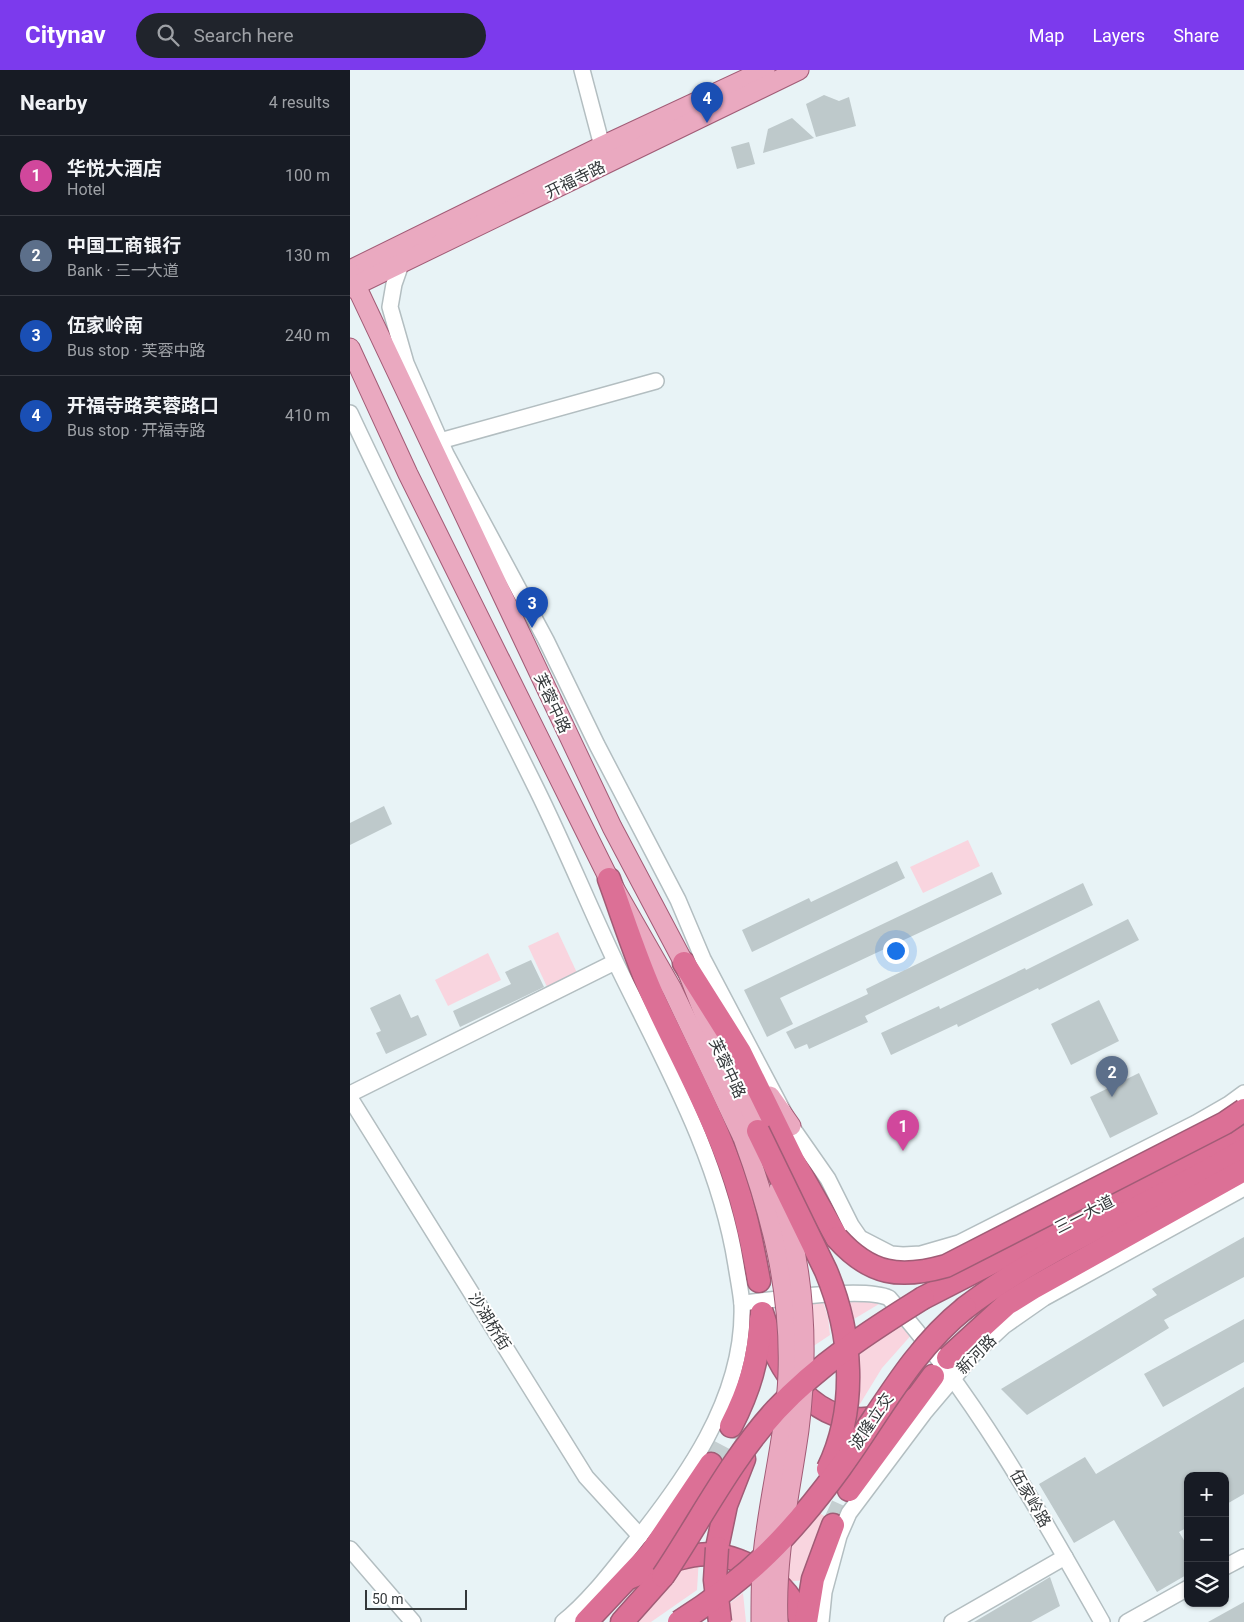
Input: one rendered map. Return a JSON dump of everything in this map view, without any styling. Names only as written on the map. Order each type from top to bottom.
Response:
[{"type":"highway","points":[[609,879],[654,999],[703,1100],[726,1153],[740,1192],[759,1281]]},
{"type":"highway","points":[[684,963],[740,1052],[794,1162],[837,1238],[863,1261],[880,1270],[902,1274],[922,1273],[946,1266],[1238,1122],[1244,1110]]},
{"type":"highway","name":"三一大道","points":[[751,1443],[775,1412],[825,1364],[923,1298],[1164,1174],[1238,1122]]},
{"type":"highway","points":[[750,1135],[826,1271],[845,1332],[848,1382],[844,1422],[830,1465],[798,1523]]},
{"type":"highway","name":"三一大道","points":[[965,1308],[1006,1279],[1046,1256],[1203,1175],[1244,1150]]},
{"type":"highway","points":[[849,1490],[916,1398],[1007,1304],[1106,1246],[1244,1170]]},
{"type":"highway","points":[[752,1308],[784,1367],[806,1396],[820,1408],[833,1414],[860,1420],[893,1413],[916,1398]]},
{"type":"highway","points":[[731,1426],[748,1392],[760,1336],[752,1308]]},
{"type":"highway","name":"波隆立交","points":[[679,1622],[756,1566],[798,1523],[840,1468],[905,1371],[939,1330],[965,1308]]},
{"type":"highway","points":[[622,1622],[663,1576],[708,1504],[751,1443]]},
{"type":"highway","points":[[720,1622],[715,1580],[717,1548],[726,1505],[751,1443]]},
{"type":"highway","points":[[594,1615],[631,1577],[681,1511],[711,1464]]},
{"type":"highway","points":[[806,1622],[813,1579],[833,1525]]},
{"type":"highway","points":[[631,1577],[687,1556],[702,1554],[723,1555],[738,1559],[774,1580],[794,1604],[801,1622]]},
{"type":"main road","name":"开福寺路","points":[[351,279],[602,146],[765,70]]},
{"type":"main road","name":"开福寺路","points":[[351,279],[401,264],[799,70]]},
{"type":"main road","name":"芙蓉中路","points":[[351,279],[612,827],[684,963],[750,1135]]},
{"type":"main road","name":"芙蓉中路","points":[[350,348],[408,474],[609,879],[672,989],[750,1135]]},
{"type":"main road","points":[[740,1052],[791,1126]]},
{"type":"main road","points":[[750,1135],[774,1234],[783,1281],[788,1331],[788,1376],[765,1534],[761,1584],[761,1622]]},
{"type":"main road","points":[[750,1135],[793,1237],[804,1312],[802,1402],[779,1563],[778,1622]]},
{"type":"street","points":[[582,70],[602,146]]},
{"type":"street","points":[[401,264],[394,284],[390,307],[406,363],[440,441],[546,640],[597,745],[678,900],[704,959],[791,1126],[828,1179],[851,1225],[860,1238],[890,1254],[920,1254],[959,1243],[1196,1123],[1229,1104],[1244,1092]]},
{"type":"street","points":[[440,441],[656,382]]},
{"type":"street","points":[[350,413],[388,495],[538,792],[678,1091],[720,1191],[734,1252],[752,1308],[741,1334],[735,1365],[716,1421],[688,1470],[613,1571],[563,1622]]},
{"type":"street","points":[[350,1096],[616,962]]},
{"type":"street","name":"沙湖桥街","points":[[350,1096],[586,1477],[640,1536]]},
{"type":"street","name":"新河路","points":[[821,1622],[824,1592],[831,1565],[849,1514],[944,1371],[1044,1298],[1244,1188]]},
{"type":"street","points":[[752,1308],[860,1292],[881,1294],[890,1254]]},
{"type":"street","name":"伍家岭路","points":[[881,1294],[896,1306],[1009,1460],[1102,1622]]},
{"type":"street","points":[[350,1548],[413,1622]]},
{"type":"street","points":[[952,1622],[1065,1557]]},
{"type":"street","points":[[1229,1566],[1244,1557]]},
{"type":"street","points":[[1229,1572],[1244,1564]]},
{"type":"street","points":[[1127,1622],[1184,1590]]},
{"type":"street","points":[[1138,1622],[1184,1597]]},
{"type":"shaded area","points":[[968,840],[980,866],[923,893],[910,867]]},
{"type":"shaded area","points":[[558,932],[578,975],[548,989],[528,946]]},
{"type":"shaded area","points":[[488,953],[501,980],[448,1006],[435,980]]},
{"type":"shaded area","points":[[842,1296],[884,1301],[849,1322]]},
{"type":"shaded area","points":[[822,1299],[828,1317],[830,1335],[809,1349],[806,1301]]},
{"type":"shaded area","points":[[900,1317],[913,1333],[882,1368],[852,1417],[851,1354]]},
{"type":"shaded area","points":[[816,1511],[826,1517],[808,1580],[783,1582],[785,1548]]},
{"type":"shaded area","points":[[699,1557],[697,1590],[651,1622],[627,1622],[679,1561]]},
{"type":"shaded area","points":[[743,1593],[746,1622],[725,1622],[722,1609]]},
{"type":"building","points":[[824,95],[839,101],[849,97],[856,126],[816,137],[806,104]]},
{"type":"building","points":[[792,118],[814,138],[763,153],[768,129]]},
{"type":"building","points":[[749,142],[755,164],[737,169],[731,147]]},
{"type":"building","points":[[384,806],[392,824],[350,845],[350,823]]},
{"type":"building","points":[[897,861],[905,878],[752,952],[742,930],[809,898],[811,902]]},
{"type":"building","points":[[992,872],[1002,894],[780,998],[793,1024],[767,1037],[744,990]]},
{"type":"building","points":[[1083,883],[1093,905],[865,1016],[868,1022],[809,1049],[807,1044],[795,1049],[786,1032],[868,994],[866,989]]},
{"type":"building","points":[[1128,919],[1139,940],[1039,990],[1038,988],[958,1027],[957,1024],[891,1055],[881,1033],[939,1006],[940,1009],[1025,968],[1026,970]]},
{"type":"building","points":[[531,960],[544,987],[460,1027],[453,1011],[511,984],[505,972]]},
{"type":"building","points":[[400,994],[411,1018],[418,1015],[427,1035],[386,1054],[376,1033],[381,1031],[370,1008]]},
{"type":"building","points":[[1099,1000],[1119,1041],[1071,1065],[1051,1024]]},
{"type":"building","points":[[1139,1073],[1158,1114],[1110,1138],[1090,1097]]},
{"type":"building","points":[[1244,1237],[1244,1277],[1164,1320],[1169,1328],[1027,1415],[1001,1389],[1157,1295],[1152,1289]]},
{"type":"building","points":[[1244,1319],[1244,1362],[1163,1407],[1144,1374]]},
{"type":"building","points":[[1244,1387],[1244,1494],[1229,1503],[1229,1472],[1184,1472],[1184,1529],[1179,1532],[1184,1540],[1184,1576],[1157,1592],[1114,1520],[1074,1543],[1039,1484],[1085,1457],[1096,1474]]},
{"type":"building","points":[[1050,1577],[1060,1606],[1031,1622],[974,1622]]},
{"type":"building","points":[[1244,1602],[1244,1622],[1208,1622]]},
{"type":"tunnel","points":[[711,1464],[731,1426]]},
{"type":"tunnel","points":[[833,1525],[849,1490]]},
{"type":"place","name":"开福寺路芙蓉路口","points":[[707,123]]},
{"type":"place","name":"伍家岭南","points":[[532,628]]},
{"type":"place","name":"中国工商银行","points":[[1112,1097]]},
{"type":"place","name":"华悦大酒店","points":[[903,1151]]}]
